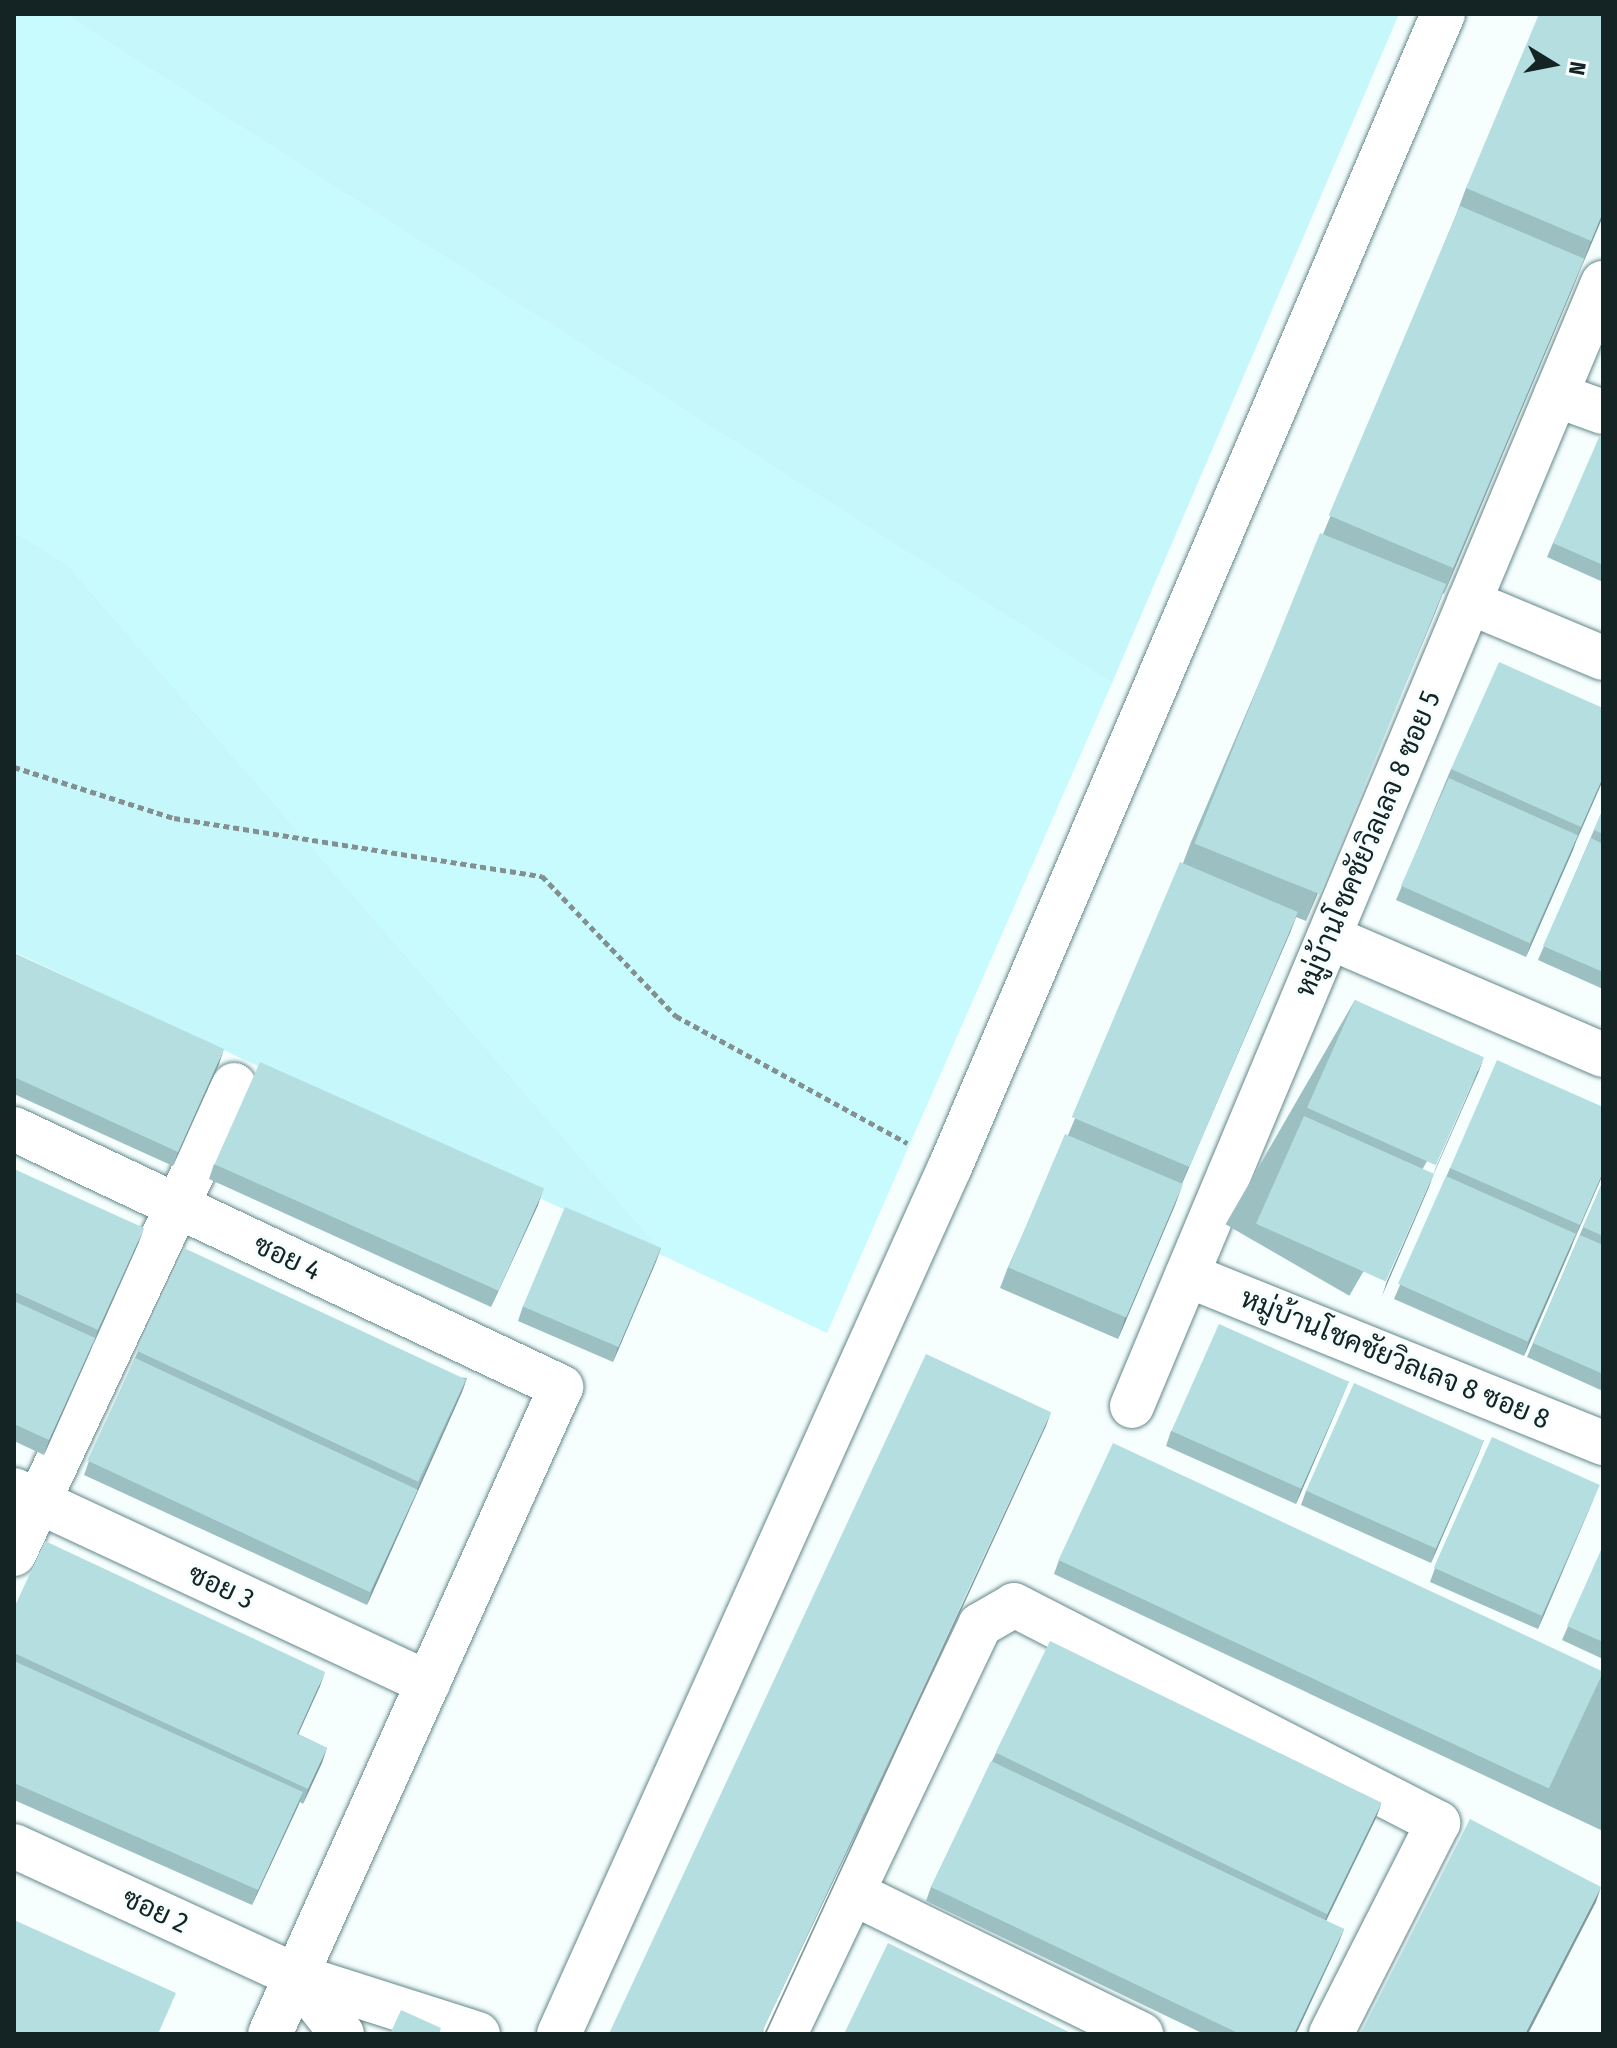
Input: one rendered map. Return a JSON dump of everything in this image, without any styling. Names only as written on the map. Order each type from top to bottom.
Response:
[{"type":"street","points":[[559,2034],[950,1167],[1443,14]]},
{"type":"street","name":"หมู่บ้านโชคชัยวิลเลจ 8 ซอย 5","points":[[1132,1406],[1603,283]]},
{"type":"street","points":[[1556,395],[1603,412]]},
{"type":"street","points":[[1469,602],[1603,658]]},
{"type":"street","points":[[1329,937],[1603,1055]]},
{"type":"street","points":[[14,1554],[26,1495],[177,1206],[234,1085]]},
{"type":"street","name":"ซอย 4","points":[[14,1129],[561,1387],[428,1683]]},
{"type":"street","name":"หมู่บ้านโชคชัยวิลเลจ 8 ซอย 8","points":[[1187,1275],[1603,1443]]},
{"type":"street","name":"ซอย 3","points":[[26,1495],[428,1683]]},
{"type":"street","points":[[785,2034],[980,1625],[1014,1605],[1438,1823],[1331,2034]]},
{"type":"street","points":[[270,2034],[428,1683]]},
{"type":"street","name":"ซอย 2","points":[[14,1846],[296,1976],[478,2034]]},
{"type":"street","points":[[853,1893],[1141,2034]]},
{"type":"street","points":[[296,1976],[342,2034]]},
{"type":"path","points":[[14,767],[174,818],[542,876],[676,1016],[950,1167]]},
{"type":"shaded area","points":[[14,14],[64,14],[1112,683],[827,1333],[668,1258],[67,564],[14,532]]},
{"type":"shaded area","points":[[64,14],[1399,14],[1112,683]]},
{"type":"shaded area","points":[[14,532],[67,564],[668,1258],[14,952]]},
{"type":"building","points":[[1539,14],[1603,14],[1603,212],[1591,241],[1466,188]]},
{"type":"building","points":[[1460,206],[1584,259],[1453,568],[1329,515]]},
{"type":"building","points":[[1600,435],[1603,436],[1603,565],[1553,543]]},
{"type":"building","points":[[1320,533],[1446,584],[1321,895],[1195,844]]},
{"type":"building","points":[[1499,662],[1603,708],[1603,777],[1581,827],[1451,769]]},
{"type":"building","points":[[1449,778],[1578,835],[1530,943],[1401,886]]},
{"type":"building","points":[[1603,809],[1603,834],[1594,830]]},
{"type":"building","points":[[1591,838],[1603,844],[1603,972],[1543,946]]},
{"type":"building","points":[[1180,862],[1298,912],[1190,1167],[1072,1117]]},
{"type":"building","points":[[14,953],[224,1049],[178,1152],[14,1077]]},
{"type":"building","points":[[1355,1000],[1484,1057],[1436,1165],[1307,1108]]},
{"type":"building","points":[[1497,1060],[1603,1107],[1603,1172],[1580,1225],[1450,1168]]},
{"type":"building","points":[[260,1062],[544,1188],[499,1291],[214,1164]]},
{"type":"building","points":[[1304,1116],[1434,1174],[1386,1282],[1256,1224]]},
{"type":"building","points":[[1065,1134],[1183,1184],[1126,1317],[1008,1267]]},
{"type":"building","points":[[14,1169],[144,1228],[98,1330],[14,1292]]},
{"type":"building","points":[[1446,1176],[1576,1234],[1528,1342],[1398,1284]]},
{"type":"building","points":[[1603,1181],[1603,1236],[1583,1227]]},
{"type":"building","points":[[565,1207],[661,1248],[619,1347],[523,1306]]},
{"type":"building","points":[[1580,1235],[1603,1245],[1603,1374],[1533,1343]]},
{"type":"building","points":[[184,1248],[466,1379],[418,1482],[136,1350]]},
{"type":"building","points":[[14,1301],[95,1338],[49,1440],[14,1424]]},
{"type":"building","points":[[1219,1324],[1349,1382],[1301,1489],[1171,1431]]},
{"type":"building","points":[[926,1354],[1051,1412],[761,2034],[609,2033]]},
{"type":"building","points":[[135,1358],[418,1490],[370,1592],[87,1460]]},
{"type":"building","points":[[1354,1383],[1484,1441],[1436,1549],[1306,1491]]},
{"type":"building","points":[[1492,1437],[1600,1485],[1542,1616],[1434,1568]]},
{"type":"building","points":[[1113,1443],[1603,1671],[1549,1789],[1058,1560]]},
{"type":"building","points":[[45,1541],[325,1672],[297,1734],[327,1748],[308,1789],[14,1653],[14,1608]]},
{"type":"building","points":[[1603,1546],[1603,1642],[1567,1626]]},
{"type":"building","points":[[1050,1641],[1382,1803],[1327,1914],[996,1752]]},
{"type":"building","points":[[14,1661],[303,1792],[258,1890],[14,1783]]},
{"type":"building","points":[[991,1761],[1344,1929],[1294,2034],[1240,2034],[931,1887]]},
{"type":"building","points":[[1470,1819],[1601,1887],[1525,2034],[1360,2034]]},
{"type":"building","points":[[14,1920],[176,1993],[158,2034],[14,2034]]},
{"type":"building","points":[[888,1943],[1073,2034],[844,2034]]},
{"type":"building","points":[[401,2010],[441,2028],[439,2034],[390,2034]]}]
